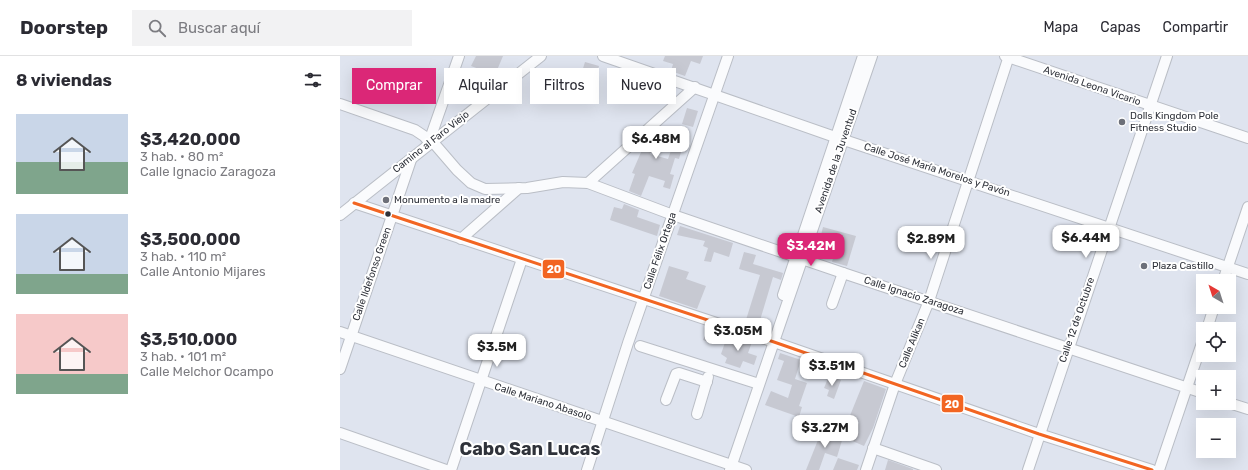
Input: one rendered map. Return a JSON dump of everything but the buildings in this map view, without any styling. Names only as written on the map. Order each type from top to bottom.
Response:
[{"type":"street","points":[[431,142],[433,126],[459,56]]},
{"type":"street","name":"Camino al Faro Viejo","points":[[340,214],[541,56]]},
{"type":"street","name":"Calle José María Morelos y Pavón","points":[[604,56],[839,138],[1248,274]]},
{"type":"street","name":"Calle Félix Ortega","points":[[587,470],[672,215],[728,56]]},
{"type":"street","name":"Avenida de la Juventud","points":[[728,467],[839,138],[863,56]]},
{"type":"street","name":"Avenida de la Juventud","points":[[839,138],[872,56]]},
{"type":"street","name":"Avenida Leona Vicario","points":[[1008,56],[1248,138]]},
{"type":"street","name":"Calle Alikan","points":[[866,470],[895,384],[929,301],[969,182],[1008,56]]},
{"type":"street","name":"Calle 12 de Octubre","points":[[1028,470],[1167,56]]},
{"type":"street","points":[[588,183],[695,87]]},
{"type":"street","name":"Calle Ignacio Zaragoza","points":[[340,104],[415,130],[431,142],[457,170],[477,187],[491,190],[563,182],[588,183],[672,215],[1196,391]]},
{"type":"street","name":"Calle Ildefonso Green","points":[[340,369],[412,157]]},
{"type":"street","points":[[461,239],[519,188]]},
{"type":"street","points":[[354,203],[771,341],[1039,434],[1152,470]]},
{"type":"street","points":[[1226,274],[1248,207]]},
{"type":"street","points":[[451,470],[522,259]]},
{"type":"street","points":[[832,304],[843,273]]},
{"type":"street","name":"Calle Mariano Abasolo","points":[[340,332],[603,422],[728,467],[746,470]]},
{"type":"street","points":[[640,346],[756,383]]},
{"type":"street","points":[[1159,470],[1196,361]]},
{"type":"street","points":[[697,414],[711,369]]},
{"type":"street","points":[[666,400],[676,374],[679,373],[707,382]]},
{"type":"street","points":[[1236,405],[1248,409]]},
{"type":"street","points":[[340,433],[446,470]]},
{"type":"street","points":[[873,448],[936,470]]},
{"type":"transit line","name":"20","points":[[354,203],[774,342],[1039,434],[1152,470]]},
{"type":"place","name":"Dolls Kingdom Pole Fitness Studio","points":[[1122,122]]},
{"type":"place","name":"Monumento a la madre","points":[[386,200]]},
{"type":"place","name":"Plaza Castillo","points":[[1144,266]]},
{"type":"district","name":"Cabo San Lucas","points":[[530,449]]}]
